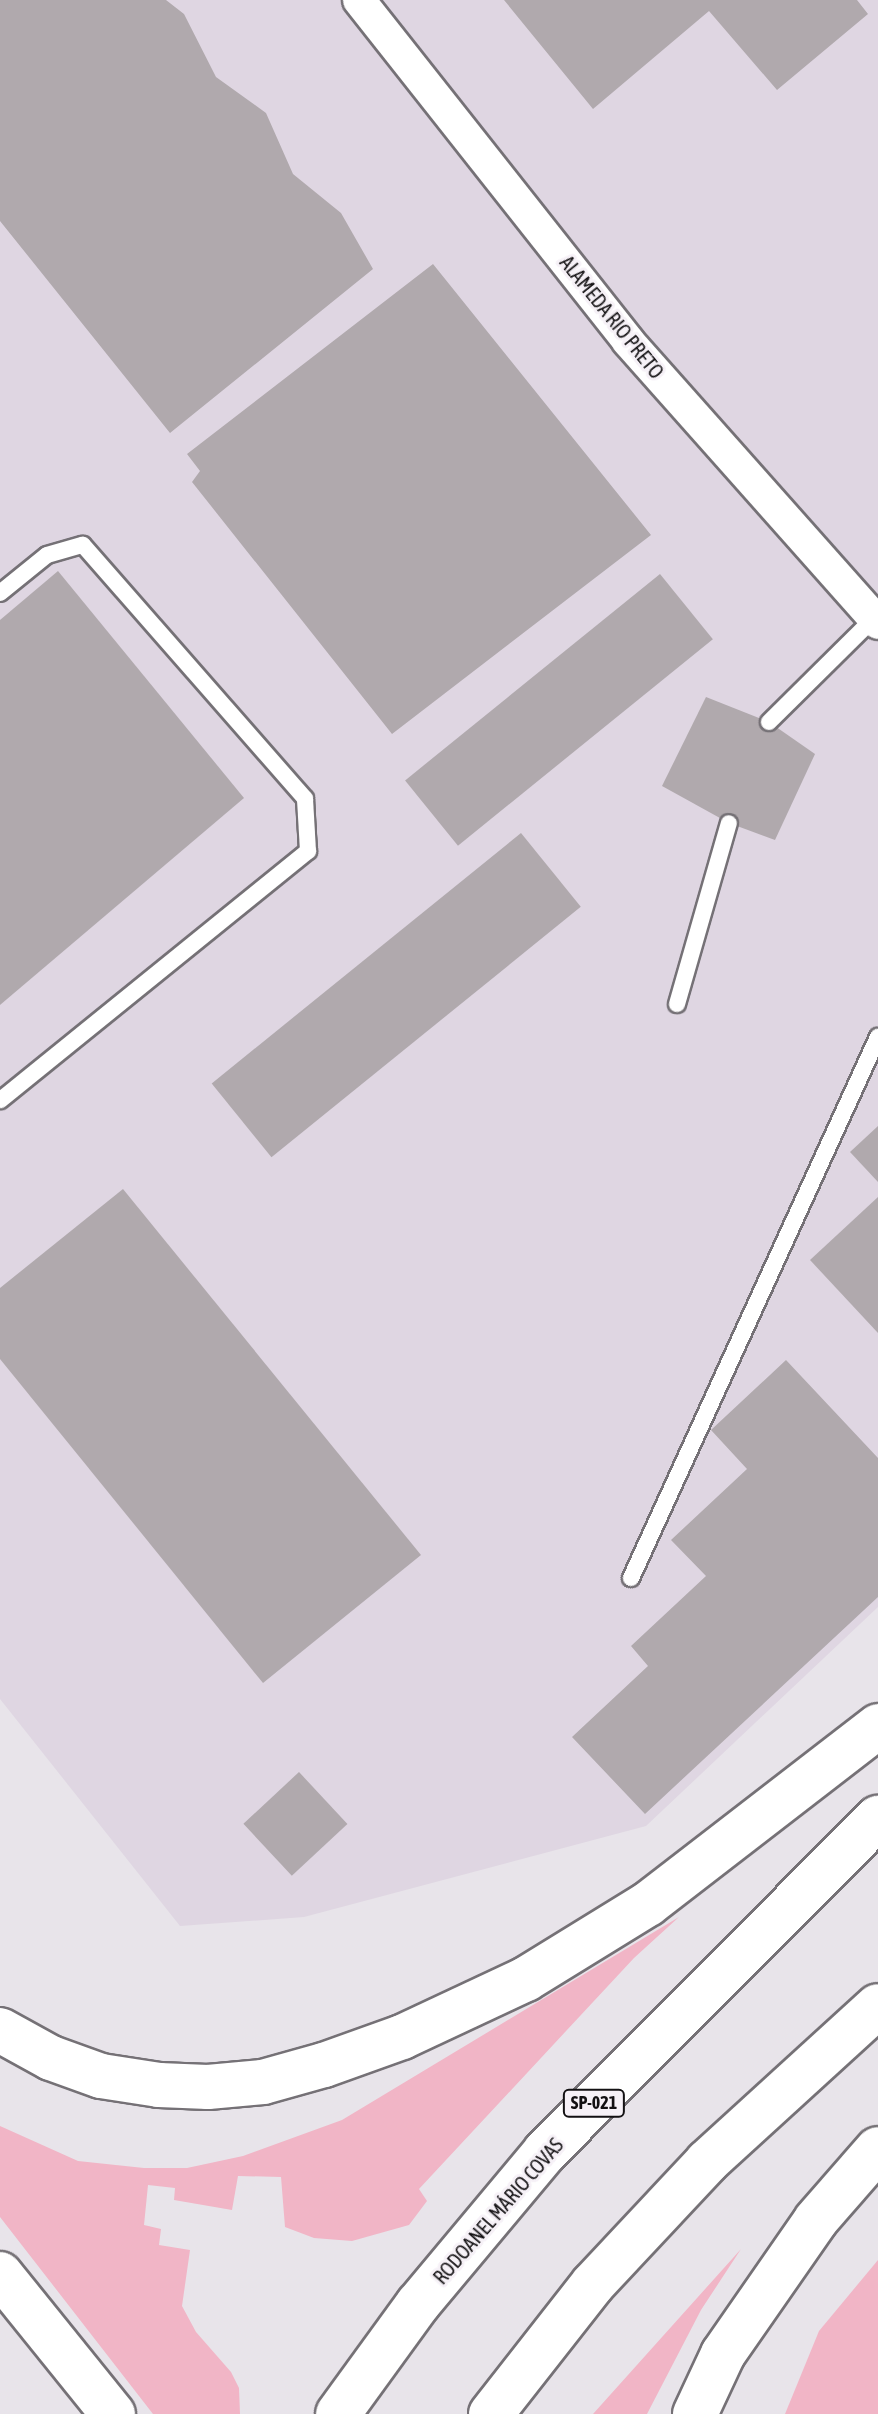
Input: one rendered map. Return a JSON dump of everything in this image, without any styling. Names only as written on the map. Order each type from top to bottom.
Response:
[{"type":"highway","points":[[0,2030],[63,2063],[101,2076],[159,2085],[208,2087],[263,2082],[324,2065],[402,2037],[526,1979],[648,1904],[878,1726]]},
{"type":"highway","name":"RODOANEL MÁRIO COVAS","points":[[338,2414],[418,2304],[545,2152],[878,1818]]},
{"type":"highway","points":[[491,2414],[593,2284],[707,2162],[878,2006]]},
{"type":"highway","points":[[695,2414],[723,2354],[816,2220],[878,2149]]},
{"type":"highway","points":[[0,2274],[113,2414]]},
{"type":"street","name":"ALAMEDA RIO PRETO","points":[[359,0],[628,341],[877,618]]},
{"type":"lane","points":[[0,593],[47,555],[83,545],[305,799],[308,851],[0,1100]]},
{"type":"lane","points":[[769,722],[877,618]]},
{"type":"lane","points":[[677,1004],[729,823]]},
{"type":"lane","points":[[631,1578],[878,1037]]},
{"type":"shaded area","points":[[0,0],[878,0],[878,1607],[646,1826],[304,1917],[180,1926],[0,1699]]},
{"type":"shaded area","points":[[679,1917],[634,1958],[419,2189],[427,2201],[409,2225],[352,2241],[314,2238],[285,2227],[281,2177],[238,2176],[232,2210],[174,2200],[175,2188],[148,2185],[144,2225],[161,2229],[159,2245],[190,2250],[182,2306],[196,2332],[231,2372],[239,2388],[240,2414],[153,2414],[0,2217],[0,2126],[78,2161],[144,2168],[187,2168],[243,2156],[342,2120]]},
{"type":"shaded area","points":[[741,2249],[701,2310],[647,2414],[593,2414]]},
{"type":"shaded area","points":[[878,2260],[878,2414],[785,2414],[819,2331]]},
{"type":"building","points":[[0,0],[166,0],[184,14],[216,77],[266,113],[293,174],[341,213],[373,269],[170,433],[0,221]]},
{"type":"building","points":[[504,0],[857,0],[868,14],[777,90],[709,11],[593,109]]},
{"type":"building","points":[[433,264],[651,535],[392,734],[192,482],[200,471],[187,454]]},
{"type":"building","points":[[58,571],[244,798],[0,1005],[0,620]]},
{"type":"building","points":[[660,574],[713,639],[458,846],[405,780]]},
{"type":"building","points":[[706,697],[769,722],[815,754],[775,840],[729,823],[662,786]]},
{"type":"building","points":[[521,833],[581,907],[271,1157],[212,1083]]},
{"type":"building","points":[[878,1126],[878,1182],[850,1152]]},
{"type":"building","points":[[123,1189],[421,1555],[263,1683],[0,1359],[0,1288]]},
{"type":"building","points":[[878,1197],[878,1333],[810,1260]]},
{"type":"building","points":[[786,1360],[878,1458],[878,1597],[645,1814],[572,1737],[648,1666],[631,1646],[706,1576],[671,1540],[747,1469],[711,1430]]},
{"type":"building","points":[[299,1772],[347,1824],[292,1876],[243,1824]]}]
